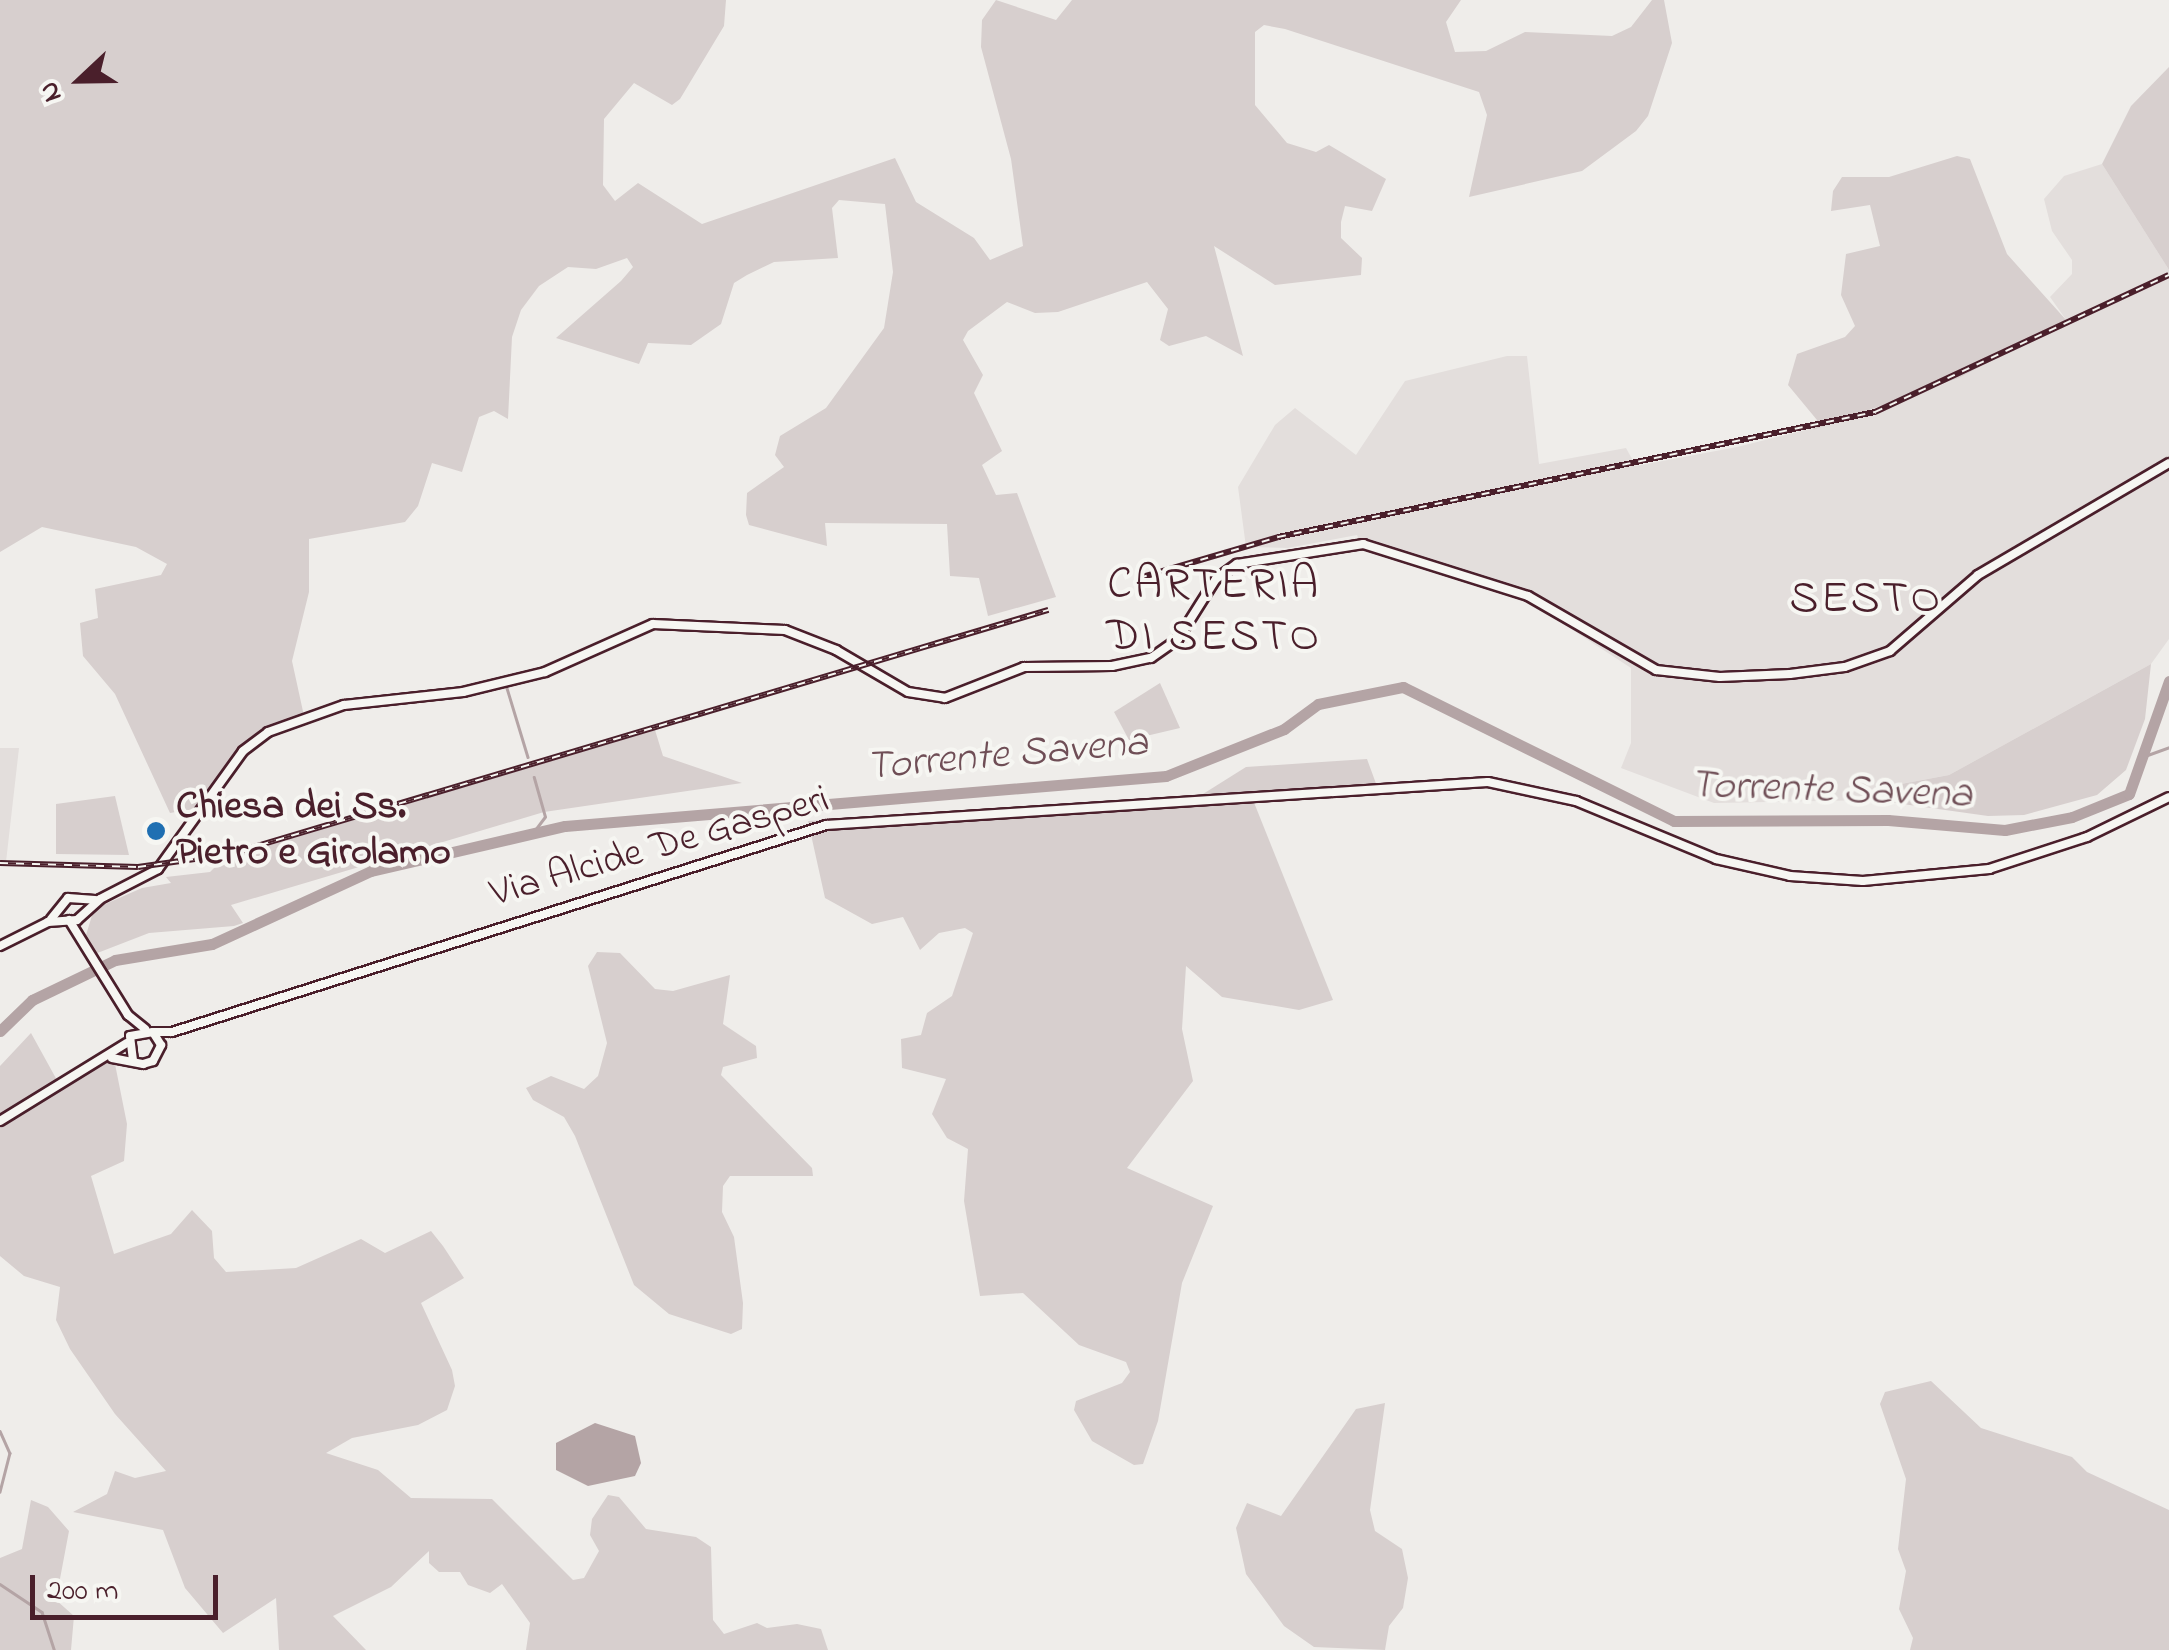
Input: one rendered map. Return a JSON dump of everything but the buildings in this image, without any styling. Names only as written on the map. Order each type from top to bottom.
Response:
[{"type":"main road","points":[[0,946],[158,870],[243,751],[268,732],[346,704],[463,692],[544,672],[653,624],[785,630],[922,697],[960,695],[1024,667],[1121,666],[1151,658],[1178,640],[1229,568],[1257,558],[1363,544],[1528,596],[1656,670],[1720,677],[1829,670],[1890,650],[1978,575],[2169,463]]},
{"type":"main road","name":"Via Alcide De Gasperi","points":[[149,1030],[172,1032],[826,825],[1488,782],[1576,801],[1716,860],[1790,876],[1862,881],[1990,869],[2087,837],[2169,797]]},
{"type":"main road","points":[[83,909],[68,898],[65,916],[128,1015],[149,1030],[161,1045]]},
{"type":"main road","points":[[79,937],[83,909]]},
{"type":"main road","points":[[128,1015],[133,1060]]},
{"type":"main road","points":[[0,1121],[42,1090],[111,1058],[128,1039],[149,1030]]},
{"type":"main road","points":[[111,1058],[154,1061],[172,1032]]},
{"type":"shaded area","points":[[0,0],[726,0],[724,26],[680,99],[672,105],[634,83],[604,119],[603,185],[615,201],[638,183],[702,224],[895,158],[916,202],[974,238],[990,260],[1023,246],[1011,159],[981,47],[982,20],[996,0],[1056,20],[1072,0],[1461,0],[1446,22],[1455,52],[1486,51],[1525,32],[1612,36],[1631,27],[1652,0],[1664,0],[1672,43],[1648,116],[1636,131],[1582,171],[1469,197],[1487,115],[1479,92],[1285,29],[1264,25],[1255,32],[1255,105],[1287,143],[1316,152],[1329,145],[1386,179],[1372,211],[1345,206],[1341,238],[1362,258],[1361,275],[1275,285],[1214,246],[1243,356],[1206,336],[1169,346],[1160,340],[1168,309],[1147,282],[1058,312],[1035,313],[1007,302],[968,331],[963,340],[983,375],[974,393],[1002,451],[982,465],[996,495],[1017,493],[1056,597],[988,616],[979,578],[950,576],[947,524],[825,523],[827,546],[749,525],[746,515],[747,493],[784,467],[775,455],[780,436],[826,408],[884,328],[893,272],[885,204],[839,200],[832,208],[838,258],[774,262],[747,275],[734,283],[721,324],[691,345],[648,343],[639,364],[556,338],[621,281],[633,267],[627,258],[596,269],[568,267],[539,286],[521,310],[512,337],[508,419],[494,411],[479,417],[462,472],[432,463],[418,506],[405,522],[309,539],[309,592],[292,661],[304,716],[251,743],[189,819],[187,810],[170,813],[115,694],[83,656],[80,623],[98,618],[95,589],[161,575],[167,564],[136,547],[42,527],[0,552]]},
{"type":"shaded area","points":[[2169,67],[2169,270],[2102,164],[2131,106]]},
{"type":"shaded area","points":[[1957,156],[1970,159],[2007,254],[2067,321],[1959,378],[1813,430],[1817,420],[1788,385],[1797,354],[1845,337],[1855,326],[1841,295],[1846,254],[1880,246],[1870,205],[1831,211],[1833,191],[1842,177],[1889,177]]},
{"type":"shaded area","points":[[2102,164],[2169,270],[2169,639],[2151,664],[1949,775],[1885,787],[1874,800],[1714,803],[1621,768],[1631,743],[1631,668],[1496,580],[1361,545],[1357,535],[1288,548],[1246,547],[1238,487],[1275,425],[1295,408],[1356,455],[1405,381],[1507,356],[1527,356],[1539,464],[1626,448],[1636,466],[1737,447],[1858,417],[1959,378],[2067,321],[2050,297],[2072,274],[2072,260],[2052,231],[2044,199],[2064,176]]},
{"type":"shaded area","points":[[2151,664],[2145,719],[2126,770],[2097,795],[2024,815],[1988,816],[1874,800],[1885,787],[1949,775]]},
{"type":"shaded area","points":[[1160,683],[1180,728],[1129,740],[1114,712]]},
{"type":"shaded area","points":[[655,730],[663,756],[742,783],[544,812],[231,905],[243,923],[234,926],[149,933],[87,957],[82,948],[94,909],[142,888],[171,883],[166,877],[210,872],[223,859]]},
{"type":"shaded area","points":[[0,748],[19,748],[6,862],[0,860]]},
{"type":"shaded area","points":[[1367,759],[1378,789],[1253,800],[1333,1000],[1299,1010],[1222,997],[1186,966],[1182,1029],[1193,1081],[1127,1168],[1213,1206],[1182,1283],[1158,1421],[1143,1464],[1134,1465],[1092,1441],[1074,1410],[1076,1401],[1122,1383],[1130,1372],[1126,1362],[1079,1345],[1023,1293],[980,1296],[964,1201],[968,1149],[947,1138],[932,1114],[946,1079],[902,1068],[901,1039],[921,1035],[927,1013],[952,996],[973,933],[965,928],[939,933],[920,950],[903,917],[872,924],[825,898],[808,821],[1195,799],[1246,767]]},
{"type":"shaded area","points":[[115,796],[129,855],[56,854],[56,804]]},
{"type":"shaded area","points":[[597,952],[620,953],[655,989],[673,991],[730,975],[723,1024],[756,1046],[757,1058],[723,1067],[721,1075],[812,1168],[813,1176],[730,1176],[723,1186],[722,1212],[734,1237],[743,1303],[742,1329],[731,1334],[669,1314],[634,1285],[575,1136],[564,1117],[533,1100],[526,1088],[551,1076],[584,1089],[598,1076],[607,1043],[588,966]]},
{"type":"shaded area","points":[[31,1033],[58,1082],[114,1059],[127,1124],[124,1161],[91,1176],[114,1254],[171,1234],[192,1210],[212,1231],[214,1258],[226,1272],[296,1268],[361,1239],[385,1253],[431,1231],[443,1246],[464,1278],[421,1303],[452,1370],[455,1386],[447,1410],[418,1425],[352,1438],[326,1453],[378,1470],[411,1498],[492,1499],[573,1580],[584,1578],[599,1551],[590,1535],[592,1519],[608,1495],[619,1497],[646,1529],[696,1537],[711,1547],[713,1620],[724,1634],[757,1623],[767,1628],[797,1624],[821,1629],[828,1650],[526,1650],[530,1623],[502,1584],[490,1593],[468,1585],[460,1572],[439,1572],[429,1563],[429,1551],[391,1587],[333,1616],[366,1650],[279,1650],[276,1598],[223,1633],[185,1588],[163,1530],[73,1512],[107,1494],[115,1471],[135,1478],[166,1471],[115,1414],[70,1349],[56,1320],[60,1287],[24,1276],[0,1256],[0,1066]]},
{"type":"shaded area","points":[[1931,1381],[1981,1428],[2072,1457],[2087,1472],[2169,1510],[2169,1650],[1910,1650],[1913,1638],[1899,1609],[1906,1571],[1898,1549],[1906,1479],[1880,1404],[1885,1392]]},
{"type":"shaded area","points":[[1385,1403],[1370,1510],[1375,1531],[1402,1549],[1408,1578],[1403,1608],[1389,1626],[1385,1650],[1314,1647],[1284,1626],[1246,1574],[1236,1528],[1247,1503],[1281,1516],[1356,1409]]},
{"type":"shaded area","points":[[595,1423],[635,1436],[641,1463],[635,1476],[588,1486],[556,1470],[556,1443]]},
{"type":"shaded area","points":[[31,1500],[48,1507],[69,1531],[56,1600],[74,1616],[71,1650],[0,1650],[0,1558],[22,1549]]},
{"type":"waterway","name":"Torrente Savena","points":[[0,1031],[32,1000],[115,960],[212,944],[371,871],[565,826],[1166,776],[1284,729],[1318,704],[1403,687],[1674,821],[1888,820],[2005,830],[2072,817],[2129,794],[2169,681]]},
{"type":"waterway","points":[[507,688],[528,757]]},
{"type":"waterway","points":[[2142,757],[2169,747]]},
{"type":"waterway","points":[[532,834],[545,817],[534,778]]},
{"type":"waterway","points":[[0,1431],[10,1453],[0,1492]]},
{"type":"waterway","points":[[0,1584],[42,1612],[54,1650]]},
{"type":"railway","points":[[1139,578],[1278,537],[1875,412],[2169,275]]},
{"type":"railway","points":[[0,863],[138,867],[230,854],[1048,610]]},
{"type":"place","name":"Chiesa dei Ss. Pietro e Girolamo","points":[[156,831]]},
{"type":"district","name":"SESTO","points":[[1866,601]]},
{"type":"district","name":"CARTERIA DI SESTO","points":[[1214,613]]}]
